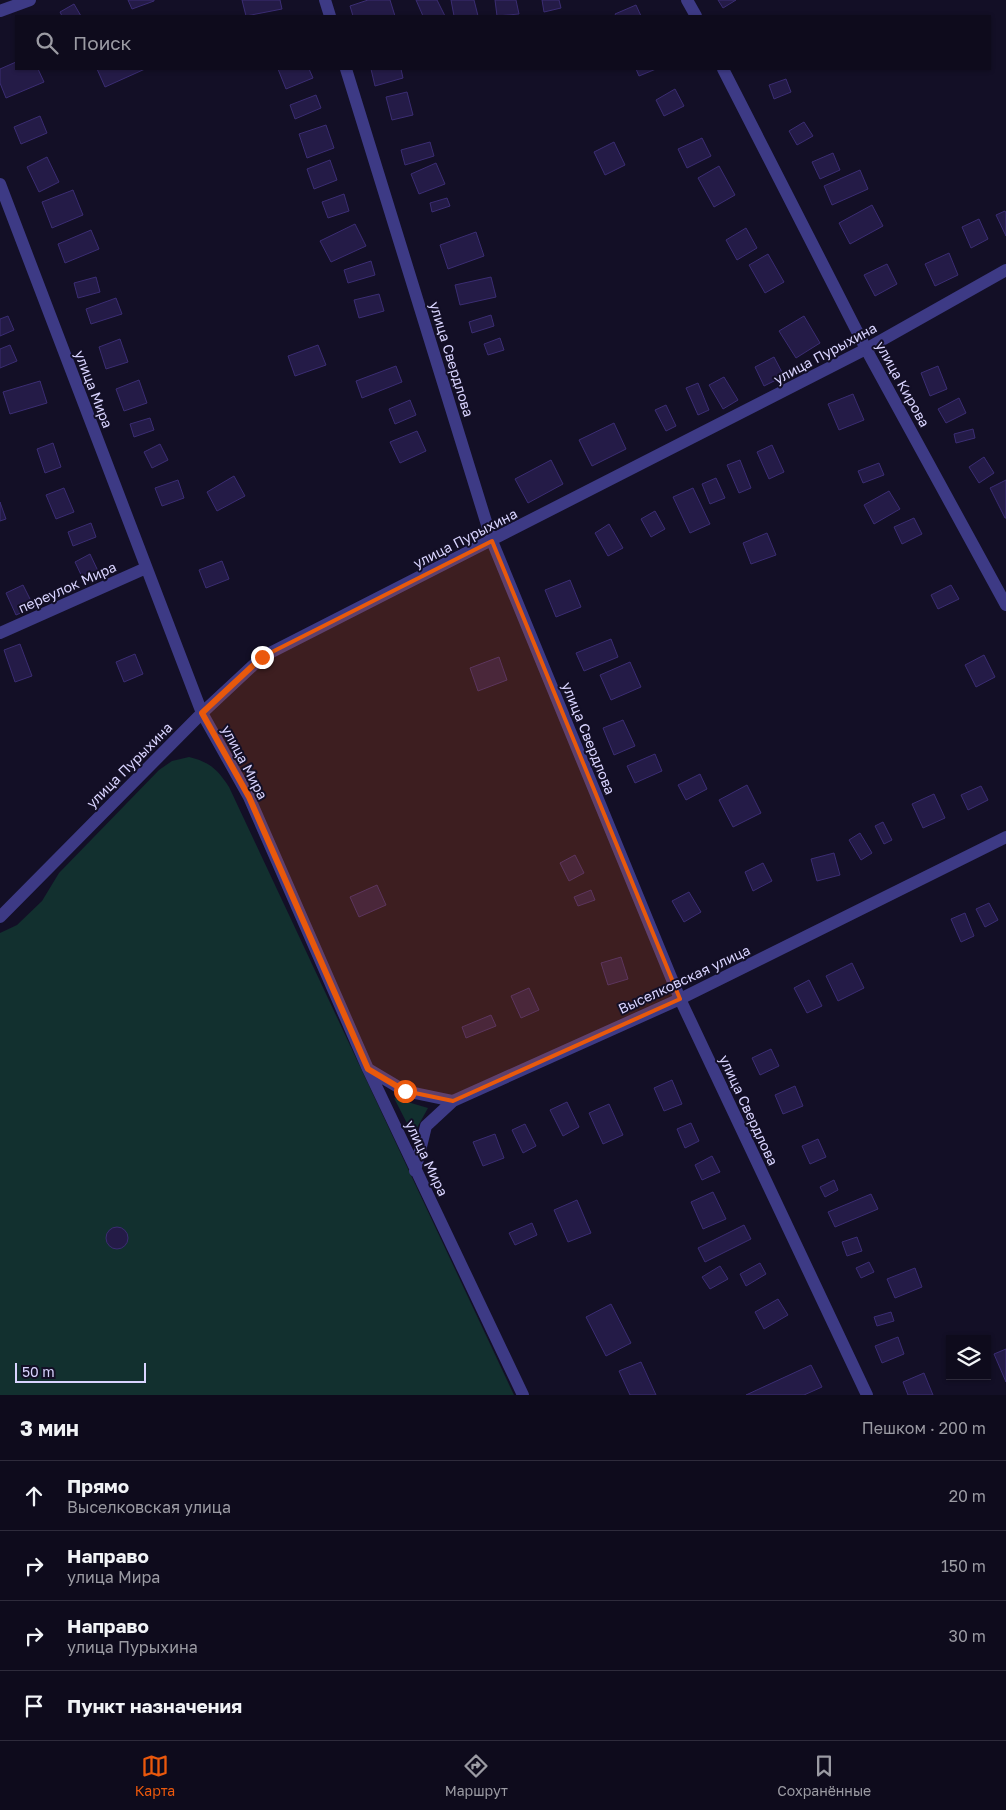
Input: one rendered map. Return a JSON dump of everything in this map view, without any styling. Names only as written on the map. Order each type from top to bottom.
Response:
[{"type":"street","points":[[0,11],[30,0]]},
{"type":"street","points":[[325,0],[330,15]]},
{"type":"street","points":[[688,0],[696,15]]},
{"type":"street","name":"улица Свердлова","points":[[346,70],[492,542],[680,999],[867,1395]]},
{"type":"street","name":"улица Кирова","points":[[724,70],[866,349],[1006,604]]},
{"type":"street","name":"улица Мира","points":[[0,184],[202,713],[249,797],[368,1069],[523,1395]]},
{"type":"street","name":"улица Пурыхина","points":[[0,917],[202,713],[262,657],[492,542],[866,349],[1006,270]]},
{"type":"street","name":"переулок Мира","points":[[0,633],[146,568]]},
{"type":"street","name":"Выселковская улица","points":[[416,1171],[426,1126],[453,1101],[680,999],[1006,837]]},
{"type":"street","points":[[368,1069],[405,1091],[453,1101]]},
{"type":"highlighted area","points":[[492,541],[680,999],[453,1101],[405,1091],[368,1069],[249,797],[202,713],[262,657]]},
{"type":"green space","points":[[189,757],[208,764],[221,776],[229,787],[514,1395],[0,1395],[0,933],[17,925],[42,901],[59,873],[159,770],[172,761]]},
{"type":"green space","points":[[394,1098],[428,1108],[413,1135]]},
{"type":"building","points":[[128,0],[154,0],[154,1],[132,9]]},
{"type":"building","points":[[242,0],[280,0],[282,9],[246,15]]},
{"type":"building","points":[[368,0],[390,0],[395,15],[353,15],[350,6]]},
{"type":"building","points":[[416,0],[437,0],[444,15],[423,15]]},
{"type":"building","points":[[451,0],[474,0],[478,15],[454,15]]},
{"type":"building","points":[[495,0],[516,0],[519,14],[497,15]]},
{"type":"building","points":[[542,0],[559,0],[561,8],[544,12]]},
{"type":"building","points":[[718,0],[736,0],[723,8]]},
{"type":"building","points":[[74,4],[80,15],[62,15],[60,12]]},
{"type":"building","points":[[636,5],[641,15],[616,15]]},
{"type":"building","points":[[15,62],[15,70],[38,70],[44,82],[6,98],[0,83],[0,69]]},
{"type":"building","points":[[97,70],[143,70],[105,87]]},
{"type":"building","points":[[278,70],[309,70],[313,78],[286,89]]},
{"type":"building","points":[[371,70],[401,70],[403,78],[375,86]]},
{"type":"building","points":[[636,70],[654,70],[639,76]]},
{"type":"building","points":[[786,79],[791,92],[774,99],[769,85]]},
{"type":"building","points":[[675,89],[684,106],[664,116],[656,100]]},
{"type":"building","points":[[407,92],[413,115],[392,120],[386,97]]},
{"type":"building","points":[[316,95],[321,108],[295,119],[290,105]]},
{"type":"building","points":[[40,116],[47,133],[21,144],[14,127]]},
{"type":"building","points":[[804,122],[813,136],[797,145],[789,131]]},
{"type":"building","points":[[326,125],[334,148],[307,158],[299,134]]},
{"type":"building","points":[[702,138],[711,156],[687,168],[678,149]]},
{"type":"building","points":[[430,142],[434,156],[405,165],[401,150]]},
{"type":"building","points":[[614,142],[625,165],[605,175],[594,152]]},
{"type":"building","points":[[833,153],[840,170],[820,179],[812,162]]},
{"type":"building","points":[[47,157],[59,182],[39,192],[27,167]]},
{"type":"building","points":[[330,160],[337,180],[314,189],[307,169]]},
{"type":"building","points":[[436,163],[445,184],[419,194],[411,174]]},
{"type":"building","points":[[719,166],[735,195],[714,207],[698,178]]},
{"type":"building","points":[[860,170],[868,189],[832,205],[824,186]]},
{"type":"building","points":[[73,190],[83,215],[52,228],[42,202]]},
{"type":"building","points":[[344,194],[349,211],[328,218],[322,202]]},
{"type":"building","points":[[447,198],[450,206],[432,212],[430,203]]},
{"type":"building","points":[[872,205],[883,226],[850,244],[839,223]]},
{"type":"building","points":[[1005,211],[1006,213],[1006,236],[996,215]]},
{"type":"building","points":[[979,219],[988,239],[971,248],[962,227]]},
{"type":"building","points":[[355,224],[366,246],[331,262],[320,241]]},
{"type":"building","points":[[746,228],[757,248],[737,260],[726,240]]},
{"type":"building","points":[[91,230],[99,249],[65,263],[58,244]]},
{"type":"building","points":[[476,232],[484,256],[448,269],[440,245]]},
{"type":"building","points":[[949,253],[958,275],[935,286],[925,264]]},
{"type":"building","points":[[768,254],[784,282],[765,293],[749,265]]},
{"type":"building","points":[[371,261],[375,275],[348,283],[344,270]]},
{"type":"building","points":[[887,264],[897,284],[875,296],[864,275]]},
{"type":"building","points":[[96,277],[100,292],[78,298],[74,283]]},
{"type":"building","points":[[491,277],[496,297],[460,305],[455,285]]},
{"type":"building","points":[[379,294],[384,311],[359,318],[354,300]]},
{"type":"building","points":[[116,298],[122,314],[91,324],[86,309]]},
{"type":"building","points":[[491,315],[494,326],[472,333],[469,322]]},
{"type":"building","points":[[8,316],[14,330],[0,336],[0,319]]},
{"type":"building","points":[[804,316],[820,343],[796,358],[779,331]]},
{"type":"building","points":[[500,338],[504,350],[488,355],[484,344]]},
{"type":"building","points":[[120,339],[128,362],[106,369],[99,347]]},
{"type":"building","points":[[10,345],[17,361],[0,368],[0,349]]},
{"type":"building","points":[[318,345],[326,365],[295,376],[288,356]]},
{"type":"building","points":[[774,357],[784,376],[764,386],[755,367]]},
{"type":"building","points":[[396,366],[402,382],[362,398],[356,381]]},
{"type":"building","points":[[938,366],[947,389],[930,396],[921,373]]},
{"type":"building","points":[[724,377],[738,400],[723,409],[709,385]]},
{"type":"building","points":[[139,380],[147,403],[124,411],[116,389]]},
{"type":"building","points":[[40,381],[47,403],[10,414],[3,392]]},
{"type":"building","points":[[698,383],[709,410],[698,415],[686,388]]},
{"type":"building","points":[[853,394],[864,420],[839,430],[828,404]]},
{"type":"building","points":[[959,398],[966,413],[946,423],[938,409]]},
{"type":"building","points":[[410,400],[416,415],[395,424],[389,409]]},
{"type":"building","points":[[666,405],[676,426],[666,431],[655,410]]},
{"type":"building","points":[[150,418],[154,430],[134,437],[130,424]]},
{"type":"building","points":[[614,423],[626,449],[592,466],[579,440]]},
{"type":"building","points":[[973,429],[975,438],[956,443],[954,434]]},
{"type":"building","points":[[417,431],[426,451],[400,463],[390,442]]},
{"type":"building","points":[[53,443],[61,467],[45,473],[37,449]]},
{"type":"building","points":[[160,444],[168,460],[152,468],[144,452]]},
{"type":"building","points":[[772,445],[784,472],[769,479],[757,452]]},
{"type":"building","points":[[984,457],[994,473],[979,483],[969,467]]},
{"type":"building","points":[[551,460],[563,484],[528,503],[515,479]]},
{"type":"building","points":[[740,460],[751,488],[739,493],[727,465]]},
{"type":"building","points":[[879,463],[884,475],[863,483],[858,471]]},
{"type":"building","points":[[234,476],[245,496],[217,511],[207,492]]},
{"type":"building","points":[[716,478],[725,498],[710,504],[702,484]]},
{"type":"building","points":[[178,480],[184,498],[162,506],[155,488]]},
{"type":"building","points":[[1006,480],[1006,518],[1005,518],[990,488]]},
{"type":"building","points":[[64,488],[74,512],[56,519],[46,495]]},
{"type":"building","points":[[693,488],[710,524],[690,533],[673,497]]},
{"type":"building","points":[[889,491],[900,509],[874,524],[864,505]]},
{"type":"building","points":[[0,502],[6,519],[0,521]]},
{"type":"building","points":[[655,511],[665,529],[651,537],[641,519]]},
{"type":"building","points":[[914,518],[922,534],[902,544],[894,527]]},
{"type":"building","points":[[91,523],[96,537],[73,546],[68,532]]},
{"type":"building","points":[[609,524],[623,548],[608,556],[595,533]]},
{"type":"building","points":[[767,533],[776,555],[751,564],[743,543]]},
{"type":"building","points":[[90,554],[98,571],[83,579],[75,562]]},
{"type":"building","points":[[222,561],[229,579],[206,588],[199,570]]},
{"type":"building","points":[[570,580],[581,607],[556,617],[545,590]]},
{"type":"building","points":[[23,585],[34,607],[16,615],[6,593]]},
{"type":"building","points":[[951,585],[959,599],[938,609],[931,595]]},
{"type":"building","points":[[611,639],[618,657],[584,671],[576,653]]},
{"type":"building","points":[[20,644],[32,676],[15,682],[4,650]]},
{"type":"building","points":[[135,654],[143,674],[124,682],[116,662]]},
{"type":"building","points":[[984,655],[995,677],[976,687],[965,665]]},
{"type":"building","points":[[499,657],[507,680],[478,691],[470,668]]},
{"type":"building","points":[[630,662],[641,687],[611,700],[600,675]]},
{"type":"building","points":[[623,720],[635,746],[614,755],[603,728]]},
{"type":"building","points":[[655,754],[662,771],[635,783],[627,766]]},
{"type":"building","points":[[700,774],[707,789],[686,800],[678,785]]},
{"type":"building","points":[[747,785],[761,813],[733,827],[719,800]]},
{"type":"building","points":[[981,786],[988,800],[968,810],[961,795]]},
{"type":"building","points":[[934,794],[945,818],[923,828],[912,804]]},
{"type":"building","points":[[883,822],[892,840],[884,844],[875,826]]},
{"type":"building","points":[[860,833],[872,853],[861,860],[849,840]]},
{"type":"building","points":[[834,853],[840,875],[817,881],[811,859]]},
{"type":"building","points":[[575,855],[584,873],[569,881],[560,863]]},
{"type":"building","points":[[763,863],[772,881],[753,891],[745,872]]},
{"type":"building","points":[[377,885],[386,905],[359,917],[350,897]]},
{"type":"building","points":[[591,890],[595,900],[578,906],[574,897]]},
{"type":"building","points":[[689,892],[701,912],[684,922],[672,901]]},
{"type":"building","points":[[989,903],[998,920],[985,927],[976,909]]},
{"type":"building","points":[[965,913],[974,936],[961,942],[951,919]]},
{"type":"building","points":[[621,957],[628,979],[608,985],[601,963]]},
{"type":"building","points":[[852,963],[864,988],[838,1001],[826,976]]},
{"type":"building","points":[[809,980],[822,1006],[807,1013],[794,988]]},
{"type":"building","points":[[529,988],[539,1010],[521,1018],[511,996]]},
{"type":"building","points":[[491,1015],[496,1026],[466,1038],[462,1027]]},
{"type":"building","points":[[771,1049],[779,1066],[760,1075],[752,1058]]},
{"type":"building","points":[[672,1080],[682,1104],[664,1111],[654,1088]]},
{"type":"building","points":[[795,1086],[803,1106],[783,1114],[775,1095]]},
{"type":"building","points":[[567,1102],[579,1127],[563,1136],[550,1110]]},
{"type":"building","points":[[609,1104],[623,1135],[603,1144],[589,1113]]},
{"type":"building","points":[[691,1123],[699,1141],[685,1148],[677,1129]]},
{"type":"building","points":[[525,1124],[536,1146],[523,1153],[512,1130]]},
{"type":"building","points":[[495,1134],[504,1158],[483,1166],[473,1142]]},
{"type":"building","points":[[818,1139],[826,1157],[810,1164],[802,1146]]},
{"type":"building","points":[[712,1156],[720,1172],[702,1180],[695,1165]]},
{"type":"building","points":[[834,1180],[838,1190],[825,1197],[820,1187]]},
{"type":"building","points":[[713,1192],[726,1219],[703,1229],[691,1202]]},
{"type":"building","points":[[871,1194],[878,1209],[835,1227],[828,1212]]},
{"type":"building","points":[[577,1200],[591,1233],[568,1242],[554,1210]]},
{"type":"building","points":[[532,1223],[537,1235],[515,1245],[509,1233]]},
{"type":"building","points":[[744,1225],[751,1239],[705,1262],[698,1248]]},
{"type":"building","points":[[117,1227],[125,1230],[128,1238],[125,1246],[117,1249],[109,1246],[106,1238],[109,1230]]},
{"type":"building","points":[[857,1237],[862,1251],[847,1256],[842,1242]]},
{"type":"building","points":[[869,1262],[874,1272],[861,1278],[856,1268]]},
{"type":"building","points":[[760,1263],[766,1274],[746,1286],[740,1274]]},
{"type":"building","points":[[720,1266],[728,1279],[710,1289],[702,1277]]},
{"type":"building","points":[[915,1268],[922,1287],[895,1298],[887,1279]]},
{"type":"building","points":[[778,1299],[788,1315],[764,1329],[755,1312]]},
{"type":"building","points":[[611,1304],[631,1343],[606,1356],[586,1317]]},
{"type":"building","points":[[891,1312],[894,1321],[877,1326],[874,1317]]},
{"type":"building","points":[[898,1337],[904,1354],[882,1363],[875,1346]]},
{"type":"building","points":[[1006,1349],[1006,1382],[994,1354]]},
{"type":"building","points":[[641,1362],[656,1395],[630,1395],[619,1371]]},
{"type":"building","points":[[811,1365],[822,1387],[804,1395],[746,1395]]},
{"type":"building","points":[[924,1373],[933,1395],[908,1395],[903,1382]]},
{"type":"route","points":[[262,657],[202,713],[249,797],[368,1069],[405,1091]]}]
